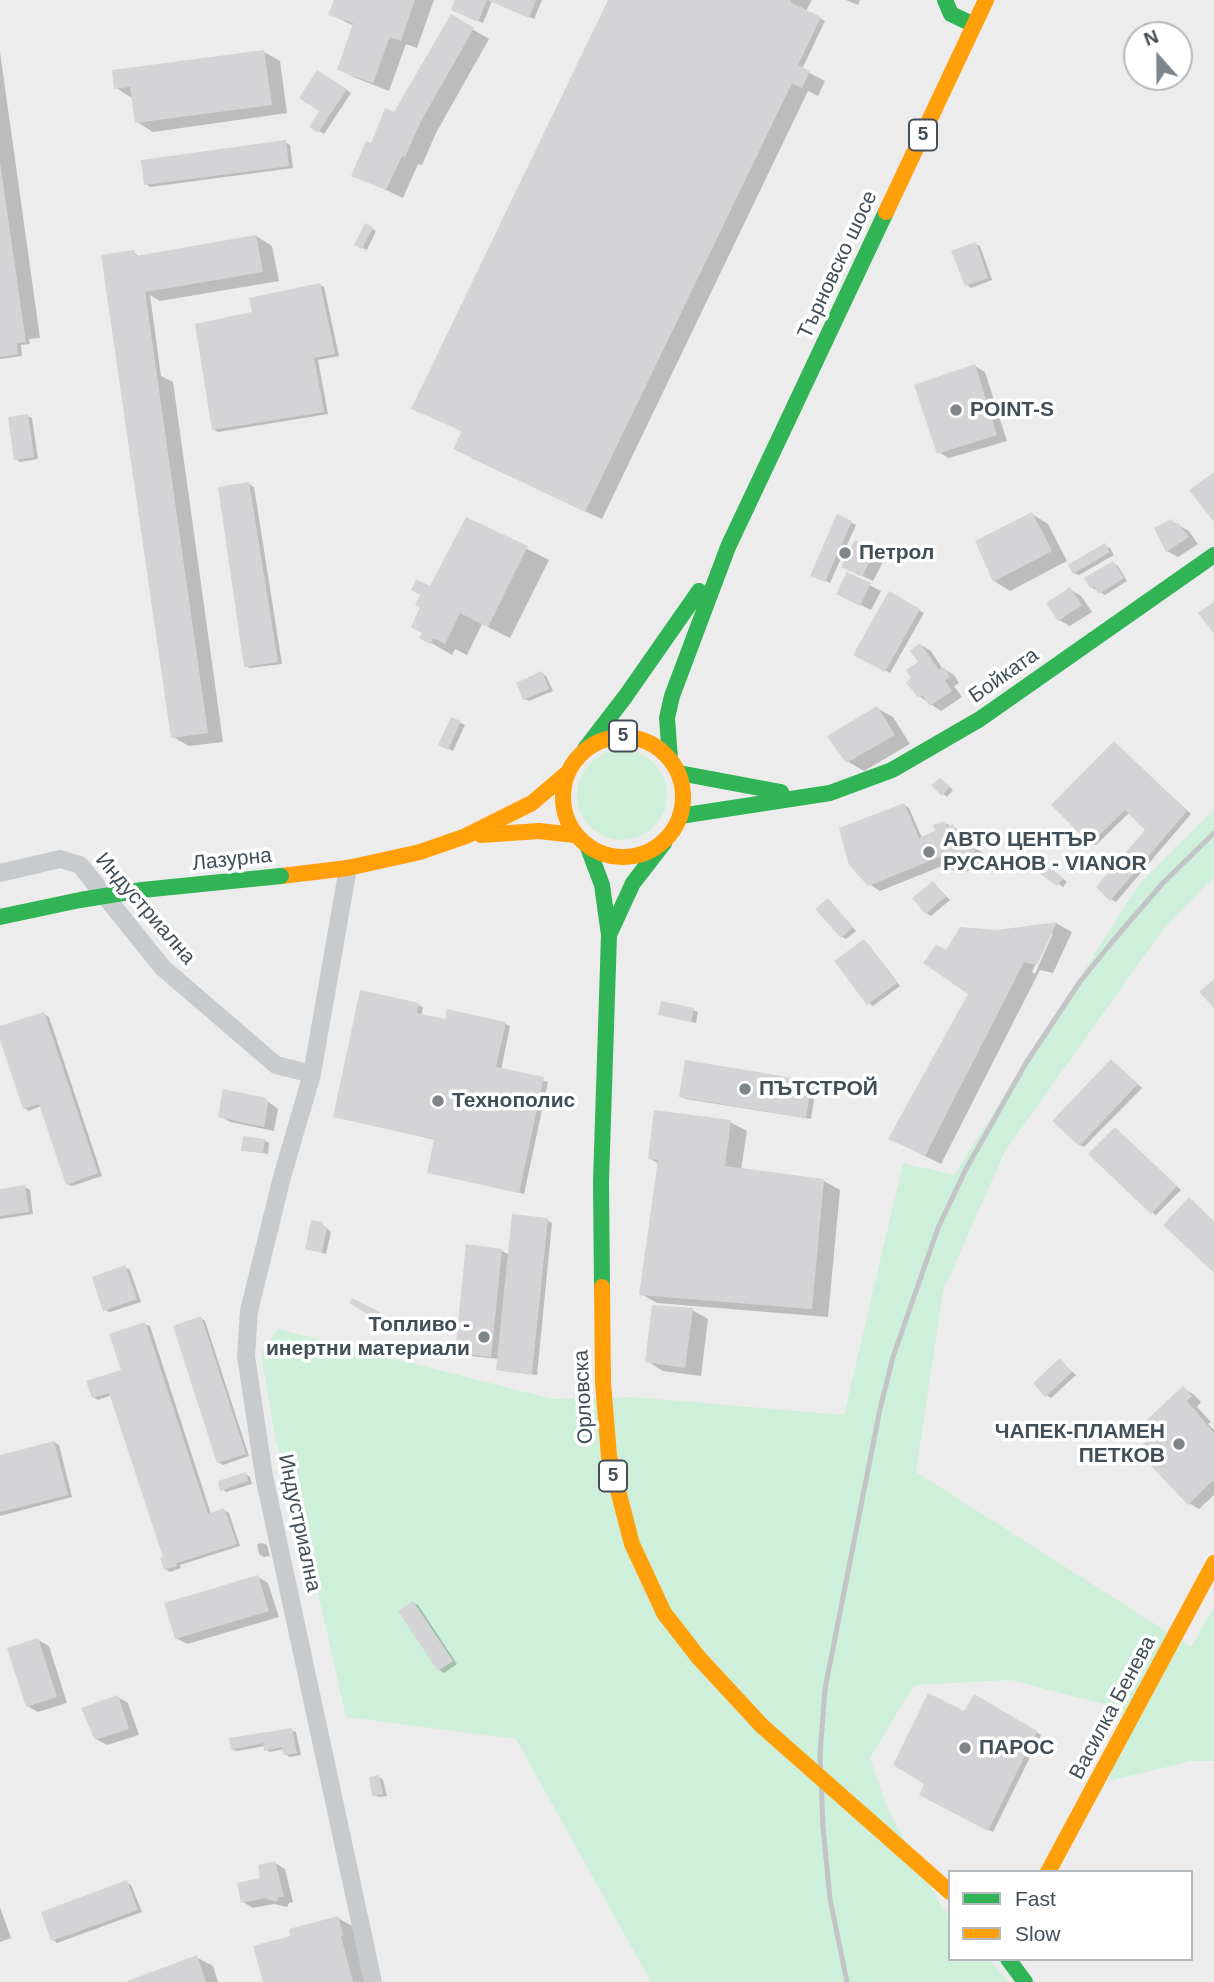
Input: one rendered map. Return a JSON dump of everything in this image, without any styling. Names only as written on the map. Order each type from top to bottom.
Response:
[{"type":"main road","points":[[945,0],[951,14],[974,25]]},
{"type":"main road","name":"Търновско шосе","points":[[675,766],[667,718],[672,696],[729,547],[986,0]]},
{"type":"main road","name":"Търновско шосе","points":[[584,750],[648,665],[729,547]]},
{"type":"main road","name":"Бойката","points":[[680,816],[831,793],[892,770],[980,719],[1214,555]]},
{"type":"main road","name":"5","points":[[619,736],[638,738],[656,746],[675,766],[683,787],[680,816],[671,833],[657,846],[640,854],[622,857],[603,854],[581,840],[567,821],[562,806],[562,789],[566,774],[584,750],[600,740],[619,736]]},
{"type":"main road","name":"Бойката","points":[[675,766],[800,796]]},
{"type":"main road","name":"Лазурна","points":[[0,918],[80,900],[142,890],[348,869],[420,852],[466,836],[532,803],[566,774]]},
{"type":"main road","name":"Лазурна","points":[[466,836],[539,831],[581,840]]},
{"type":"main road","name":"Орловска","points":[[609,935],[633,883],[671,833]]},
{"type":"main road","name":"Орловска","points":[[581,840],[602,885],[609,935],[601,1181],[602,1360],[608,1456],[632,1544],[664,1613],[699,1658],[762,1726],[948,1890]]},
{"type":"main road","name":"Василка Бенева","points":[[1049,1870],[1214,1563]]},
{"type":"main road","points":[[1009,1961],[1025,1982]]},
{"type":"street","name":"Индустриална","points":[[0,873],[60,859],[80,865],[163,968],[276,1065],[312,1074]]},
{"type":"street","name":"Индустриална","points":[[348,869],[312,1074],[282,1177],[249,1311],[246,1356],[264,1476],[373,1982]]},
{"type":"green space","points":[[613,750],[631,750],[647,757],[660,770],[667,786],[667,804],[660,820],[647,833],[631,840],[613,840],[597,833],[584,820],[577,804],[577,786],[584,770],[597,757]]},
{"type":"green space","points":[[1214,809],[1214,877],[1164,928],[1005,1151],[943,1291],[916,1472],[1191,1647],[1214,1607],[1214,1761],[1191,1761],[1109,1781],[1123,1709],[1011,1680],[914,1685],[870,1758],[888,1810],[948,1914],[948,1961],[991,1961],[1008,1982],[651,1982],[516,1739],[346,1717],[299,1507],[276,1442],[261,1353],[278,1329],[552,1399],[632,1397],[844,1415],[903,1163],[954,1175],[1139,884]]},
{"type":"building","points":[[334,0],[415,0],[401,41],[390,37],[373,83],[337,70],[353,23],[328,15]]},
{"type":"building","points":[[455,0],[487,0],[478,22],[451,10]]},
{"type":"building","points":[[487,0],[536,0],[529,18]]},
{"type":"building","points":[[608,0],[791,0],[790,2],[821,17],[798,65],[810,71],[802,88],[792,83],[585,512],[453,449],[462,431],[411,409]]},
{"type":"building","points":[[451,14],[474,28],[420,123],[405,157],[402,156],[386,190],[351,176],[366,141],[371,143],[385,108],[394,112]]},
{"type":"building","points":[[264,50],[272,105],[135,123],[130,87],[114,89],[112,70]]},
{"type":"building","points":[[317,70],[347,89],[318,133],[309,127],[319,111],[299,98]]},
{"type":"building","points":[[286,140],[289,166],[144,185],[141,160]]},
{"type":"building","points":[[0,163],[26,342],[17,343],[18,354],[0,357]]},
{"type":"building","points":[[365,223],[373,227],[362,249],[354,245]]},
{"type":"building","points":[[256,235],[263,272],[145,292],[208,733],[171,738],[101,255],[134,250],[136,256]]},
{"type":"building","points":[[976,242],[988,278],[965,286],[951,251]]},
{"type":"building","points":[[320,283],[335,354],[314,358],[324,412],[212,430],[195,324],[252,312],[249,298]]},
{"type":"building","name":"POINT-S","points":[[975,364],[997,435],[937,454],[914,385]]},
{"type":"building","points":[[28,414],[34,457],[14,460],[8,417]]},
{"type":"building","points":[[1214,472],[1214,522],[1189,490]]},
{"type":"building","points":[[249,482],[278,662],[244,667],[218,487]]},
{"type":"building","points":[[1032,512],[1052,551],[993,582],[975,541]]},
{"type":"building","points":[[837,514],[852,521],[825,582],[810,576]]},
{"type":"building","points":[[466,517],[528,546],[488,627],[460,613],[445,644],[433,638],[430,644],[419,638],[422,633],[411,627],[420,607],[415,605],[420,595],[411,590],[416,579],[430,586]]},
{"type":"building","points":[[1171,519],[1175,525],[1178,523],[1189,537],[1166,552],[1154,528]]},
{"type":"building","points":[[855,540],[875,550],[862,577],[841,567]]},
{"type":"building","points":[[1105,543],[1110,552],[1073,574],[1068,565]]},
{"type":"building","points":[[1113,561],[1124,578],[1099,594],[1094,586],[1090,588],[1084,578]]},
{"type":"building","points":[[847,572],[871,583],[860,606],[836,594]]},
{"type":"building","points":[[1070,587],[1082,605],[1058,621],[1046,603]]},
{"type":"building","points":[[889,591],[920,609],[885,672],[853,655]]},
{"type":"building","points":[[1214,602],[1214,634],[1198,613]]},
{"type":"building","points":[[920,643],[939,670],[944,667],[950,677],[945,680],[952,691],[930,706],[922,695],[918,698],[906,682],[911,678],[906,670],[918,662],[910,651]]},
{"type":"building","points":[[542,671],[549,689],[523,700],[516,683]]},
{"type":"building","points":[[877,706],[895,735],[846,763],[827,736]]},
{"type":"building","points":[[451,717],[461,721],[448,750],[438,745]]},
{"type":"building","points":[[1114,741],[1187,811],[1110,901],[1096,887],[1145,830],[1125,810],[1090,844],[1051,805]]},
{"type":"building","points":[[940,778],[950,786],[942,796],[931,785]]},
{"type":"building","points":[[904,803],[919,838],[935,831],[933,825],[945,821],[947,827],[953,824],[962,848],[972,844],[977,858],[948,869],[942,856],[868,886],[849,865],[839,828]]},
{"type":"building","points":[[1041,861],[1063,878],[1057,886],[1035,870]]},
{"type":"building","points":[[933,881],[946,897],[925,914],[912,898]]},
{"type":"building","points":[[828,898],[853,927],[841,938],[815,909]]},
{"type":"building","points":[[1057,922],[1037,965],[1024,962],[925,1156],[888,1139],[968,994],[923,963],[936,945],[946,950],[960,927],[997,930]]},
{"type":"building","points":[[864,939],[897,983],[867,1005],[834,961]]},
{"type":"building","points":[[1214,979],[1214,1008],[1199,992]]},
{"type":"building","name":"Технополис","points":[[360,990],[419,1003],[417,1013],[445,1019],[447,1009],[506,1022],[496,1067],[544,1077],[519,1193],[427,1173],[434,1139],[333,1117]]},
{"type":"building","points":[[661,1001],[694,1008],[691,1022],[658,1015]]},
{"type":"building","points":[[44,1012],[98,1173],[66,1185],[39,1104],[23,1109],[0,1040],[0,1026]]},
{"type":"building","points":[[1111,1059],[1138,1084],[1079,1146],[1052,1121]]},
{"type":"building","name":"ПЪТСТРОЙ","points":[[685,1060],[812,1081],[806,1118],[679,1097]]},
{"type":"building","points":[[223,1089],[266,1098],[268,1103],[264,1127],[218,1117]]},
{"type":"building","points":[[654,1110],[731,1120],[725,1166],[824,1179],[812,1309],[639,1295],[658,1160],[648,1159]]},
{"type":"building","points":[[1115,1127],[1177,1186],[1151,1214],[1088,1154]]},
{"type":"building","points":[[243,1136],[265,1139],[263,1153],[241,1151]]},
{"type":"building","points":[[25,1185],[29,1212],[0,1216],[0,1189]]},
{"type":"building","points":[[1189,1197],[1214,1221],[1214,1273],[1163,1225]]},
{"type":"building","points":[[512,1214],[548,1218],[532,1374],[496,1370]]},
{"type":"building","points":[[311,1220],[323,1222],[323,1226],[327,1227],[322,1253],[305,1249]]},
{"type":"building","points":[[466,1244],[502,1249],[491,1357],[455,1353]]},
{"type":"building","points":[[125,1265],[137,1299],[103,1311],[92,1277]]},
{"type":"building","points":[[352,1298],[384,1314],[380,1322],[349,1303]]},
{"type":"building","points":[[652,1305],[693,1308],[685,1368],[645,1362]]},
{"type":"building","points":[[201,1316],[246,1454],[217,1463],[173,1326]]},
{"type":"building","points":[[145,1322],[208,1514],[224,1508],[237,1544],[176,1563],[177,1566],[164,1570],[160,1558],[163,1557],[109,1393],[92,1398],[86,1381],[121,1370],[109,1334]]},
{"type":"building","points":[[1060,1358],[1072,1372],[1045,1397],[1033,1383]]},
{"type":"building","name":"ЧАПЕК-ПЛАМЕН ПЕТКОВ","points":[[1183,1386],[1192,1396],[1187,1401],[1214,1433],[1214,1483],[1212,1481],[1188,1505],[1136,1450],[1150,1438],[1139,1427]]},
{"type":"building","points":[[54,1441],[68,1495],[0,1512],[0,1455]]},
{"type":"building","points":[[246,1472],[248,1481],[220,1491],[218,1481]]},
{"type":"building","points":[[258,1575],[269,1611],[175,1639],[164,1603]]},
{"type":"building","points":[[413,1601],[453,1661],[438,1671],[398,1611]]},
{"type":"building","points":[[38,1638],[57,1697],[26,1707],[7,1648]]},
{"type":"building","name":"ПАРОС","points":[[928,1693],[964,1711],[974,1694],[1037,1731],[988,1831],[919,1795],[924,1784],[893,1765]]},
{"type":"building","points":[[118,1695],[129,1729],[95,1740],[81,1708]]},
{"type":"building","points":[[292,1728],[297,1753],[284,1755],[282,1747],[264,1751],[263,1743],[231,1750],[229,1738]]},
{"type":"building","points":[[379,1775],[383,1794],[372,1796],[369,1777]]},
{"type":"building","points":[[275,1861],[284,1897],[279,1897],[276,1902],[264,1898],[241,1903],[237,1883],[260,1878],[258,1865]]},
{"type":"building","points":[[127,1880],[138,1910],[51,1941],[41,1912]]},
{"type":"building","points":[[338,1916],[353,1982],[263,1982],[253,1946],[290,1936],[289,1929]]},
{"type":"building","points":[[197,1955],[206,1982],[125,1982]]},
{"type":"railway","points":[[847,1982],[830,1899],[820,1754],[825,1689],[880,1409],[893,1357],[938,1228],[966,1169],[1026,1063],[1079,983],[1112,942],[1162,884],[1214,833]]},
{"type":"traffic: fast","points":[[945,0],[951,14],[974,25]]},
{"type":"traffic: fast","points":[[670,759],[667,718],[672,696],[728,547],[886,212]]},
{"type":"traffic: fast","points":[[680,816],[830,793],[892,770],[980,719],[1214,555]]},
{"type":"traffic: fast","points":[[585,749],[699,591]]},
{"type":"traffic: fast","points":[[679,773],[781,792]]},
{"type":"traffic: fast","points":[[609,935],[633,883],[664,843]]},
{"type":"traffic: fast","points":[[587,845],[602,885],[609,935],[601,1181],[602,1287]]},
{"type":"traffic: fast","points":[[0,917],[142,890],[281,876]]},
{"type":"traffic: fast","points":[[1009,1961],[1025,1982]]},
{"type":"traffic: slow","points":[[886,212],[986,0]]},
{"type":"traffic: slow","points":[[623,737],[646,741],[666,754],[679,774],[683,797],[679,820],[666,840],[646,853],[623,857],[600,853],[580,840],[567,820],[563,797],[567,774],[580,754],[600,741],[623,737]]},
{"type":"traffic: slow","points":[[281,876],[348,868],[420,852],[466,836],[532,803],[566,774]]},
{"type":"traffic: slow","points":[[481,835],[539,831],[575,835]]},
{"type":"traffic: slow","points":[[602,1287],[603,1383],[609,1456],[632,1544],[664,1613],[699,1658],[762,1726]]},
{"type":"traffic: slow","points":[[1049,1870],[1214,1563]]},
{"type":"traffic: slow","points":[[762,1726],[864,1816]]},
{"type":"traffic: slow","points":[[864,1816],[948,1890]]},
{"type":"place","name":"POINT-S","points":[[956,410]]},
{"type":"place","name":"Петрол","points":[[845,553]]},
{"type":"place","name":"АВТО ЦЕНТЪР РУСАНОВ - VIANOR","points":[[929,852]]},
{"type":"place","name":"ПЪТСТРОЙ","points":[[745,1089]]},
{"type":"place","name":"Технополис","points":[[438,1101]]},
{"type":"place","name":"Топливо - инертни материали","points":[[484,1337]]},
{"type":"place","name":"ЧАПЕК-ПЛАМЕН ПЕТКОВ","points":[[1179,1444]]},
{"type":"place","name":"ПАРОС","points":[[965,1748]]}]
